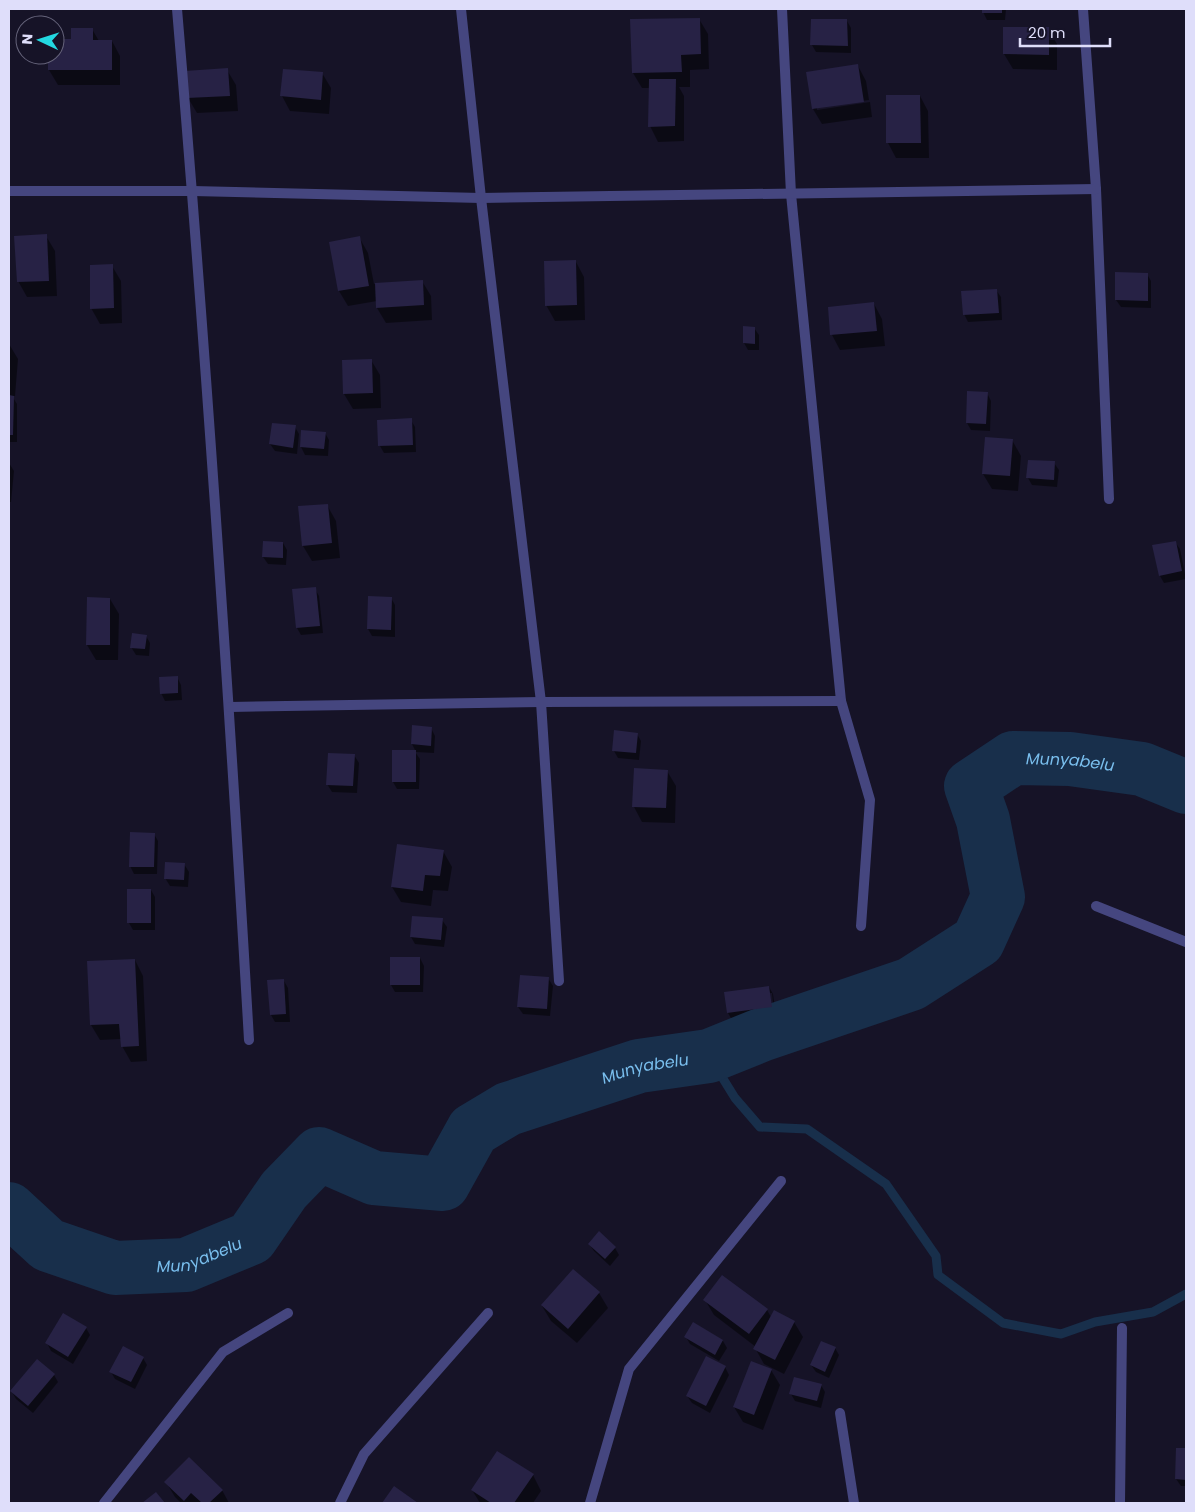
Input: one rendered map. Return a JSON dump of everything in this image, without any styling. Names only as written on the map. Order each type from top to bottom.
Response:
[{"type":"street","points":[[177,9],[230,707],[250,1040]]},
{"type":"street","points":[[461,9],[481,198],[541,702],[559,981]]},
{"type":"street","points":[[782,9],[791,194],[841,701],[870,800],[861,926]]},
{"type":"street","points":[[1084,9],[1096,189],[1109,500]]},
{"type":"street","points":[[9,191],[192,191],[481,198],[1096,189]]},
{"type":"street","points":[[230,707],[541,702],[841,701]]},
{"type":"street","points":[[1096,906],[1186,942]]},
{"type":"street","points":[[590,1503],[629,1369],[781,1181]]},
{"type":"street","points":[[104,1503],[223,1352],[288,1313]]},
{"type":"street","points":[[340,1503],[364,1454],[488,1313]]},
{"type":"street","points":[[1120,1503],[1122,1328]]},
{"type":"street","points":[[840,1413],[854,1503]]},
{"type":"building","points":[[982,9],[1002,9],[1002,13],[982,13]]},
{"type":"building","points":[[700,18],[701,54],[681,55],[682,72],[632,73],[630,19]]},
{"type":"building","points":[[811,19],[847,19],[848,46],[810,45]]},
{"type":"building","points":[[1003,27],[1049,27],[1049,55],[1003,54]]},
{"type":"building","points":[[71,28],[93,28],[93,40],[112,40],[112,70],[48,70],[48,65],[65,65],[65,39],[71,39]]},
{"type":"building","points":[[858,64],[864,102],[812,109],[806,72]]},
{"type":"building","points":[[228,68],[230,96],[187,98],[185,71]]},
{"type":"building","points":[[283,69],[323,72],[321,100],[280,96]]},
{"type":"building","points":[[649,79],[676,79],[675,126],[648,127]]},
{"type":"building","points":[[886,95],[920,95],[921,143],[886,143]]},
{"type":"building","points":[[47,234],[49,281],[17,282],[14,236]]},
{"type":"building","points":[[360,236],[369,286],[338,291],[329,242]]},
{"type":"building","points":[[576,260],[577,305],[545,306],[544,261]]},
{"type":"building","points":[[113,264],[114,308],[90,309],[90,265]]},
{"type":"building","points":[[1115,272],[1148,273],[1148,301],[1115,300]]},
{"type":"building","points":[[423,280],[424,305],[376,308],[375,283]]},
{"type":"building","points":[[997,289],[999,313],[963,315],[961,291]]},
{"type":"building","points":[[874,302],[877,331],[830,335],[828,307]]},
{"type":"building","points":[[743,326],[755,327],[755,344],[743,343]]},
{"type":"building","points":[[372,359],[373,393],[343,394],[342,360]]},
{"type":"building","points":[[967,391],[988,392],[986,424],[966,423]]},
{"type":"building","points":[[9,395],[14,396],[13,435],[9,435]]},
{"type":"building","points":[[412,418],[413,445],[378,446],[377,420]]},
{"type":"building","points":[[272,423],[296,425],[293,448],[269,444]]},
{"type":"building","points":[[301,430],[326,432],[324,449],[300,447]]},
{"type":"building","points":[[985,437],[1013,439],[1010,476],[982,474]]},
{"type":"building","points":[[1028,460],[1055,461],[1054,480],[1026,478]]},
{"type":"building","points":[[328,504],[332,543],[302,546],[298,506]]},
{"type":"building","points":[[263,541],[283,542],[283,558],[262,557]]},
{"type":"building","points":[[1176,541],[1182,571],[1159,576],[1152,545]]},
{"type":"building","points":[[316,587],[320,626],[296,628],[292,589]]},
{"type":"building","points":[[368,596],[392,597],[391,630],[367,629]]},
{"type":"building","points":[[87,597],[110,598],[110,645],[86,645]]},
{"type":"building","points":[[132,633],[147,635],[145,649],[130,648]]},
{"type":"building","points":[[178,676],[178,693],[160,694],[159,677]]},
{"type":"building","points":[[412,725],[432,727],[431,746],[411,744]]},
{"type":"building","points":[[614,730],[638,733],[636,753],[612,751]]},
{"type":"building","points":[[392,750],[416,750],[416,782],[392,782]]},
{"type":"building","points":[[328,753],[355,754],[353,786],[326,785]]},
{"type":"building","points":[[634,768],[668,770],[666,808],[632,807]]},
{"type":"building","points":[[130,832],[155,833],[154,867],[129,867]]},
{"type":"building","points":[[397,844],[444,850],[440,876],[425,875],[423,891],[391,887]]},
{"type":"building","points":[[165,862],[185,863],[184,880],[164,879]]},
{"type":"building","points":[[127,889],[151,889],[151,923],[127,923]]},
{"type":"building","points":[[412,916],[443,918],[441,940],[410,937]]},
{"type":"building","points":[[390,957],[420,957],[420,985],[390,985]]},
{"type":"building","points":[[135,959],[139,1046],[121,1047],[119,1024],[90,1025],[87,961]]},
{"type":"building","points":[[520,975],[549,977],[547,1009],[517,1007]]},
{"type":"building","points":[[284,979],[286,1014],[270,1015],[267,980]]},
{"type":"building","points":[[769,986],[772,1007],[727,1013],[724,992]]},
{"type":"building","points":[[599,1231],[616,1247],[605,1259],[588,1244]]},
{"type":"building","points":[[573,1269],[600,1292],[568,1329],[541,1305]]},
{"type":"building","points":[[722,1275],[768,1309],[749,1334],[703,1300]]},
{"type":"building","points":[[774,1310],[795,1321],[775,1360],[753,1349]]},
{"type":"building","points":[[63,1313],[87,1327],[68,1357],[45,1343]]},
{"type":"building","points":[[693,1322],[723,1340],[715,1355],[684,1337]]},
{"type":"building","points":[[821,1341],[836,1347],[825,1372],[810,1365]]},
{"type":"building","points":[[123,1346],[144,1357],[131,1382],[109,1372]]},
{"type":"building","points":[[706,1356],[726,1366],[706,1406],[686,1396]]},
{"type":"building","points":[[37,1359],[55,1374],[28,1406],[10,1391]]},
{"type":"building","points":[[751,1361],[772,1369],[754,1415],[733,1407]]},
{"type":"building","points":[[794,1377],[822,1384],[817,1401],[789,1394]]},
{"type":"building","points":[[1176,1448],[1186,1448],[1186,1480],[1175,1479]]},
{"type":"building","points":[[497,1451],[534,1474],[514,1503],[491,1503],[471,1490]]},
{"type":"building","points":[[189,1457],[223,1490],[209,1503],[202,1503],[191,1493],[184,1501],[164,1482]]},
{"type":"building","points":[[394,1486],[418,1503],[382,1503]]},
{"type":"building","points":[[156,1492],[165,1503],[142,1503]]},
{"type":"waterway","name":"Munyabelu","points":[[9,1209],[48,1245],[115,1268],[186,1265],[251,1238],[284,1190],[319,1154],[374,1178],[443,1184],[473,1130],[508,1109],[639,1066],[709,1056],[761,1035],[911,984],[978,941],[998,897],[983,820],[971,786],[1013,758],[1070,759],[1142,769],[1186,787]]},
{"type":"waterway","points":[[709,1056],[735,1098],[760,1127],[807,1129],[886,1184],[936,1256],[938,1275],[1003,1323],[1061,1334],[1095,1322],[1153,1312],[1186,1294]]}]
